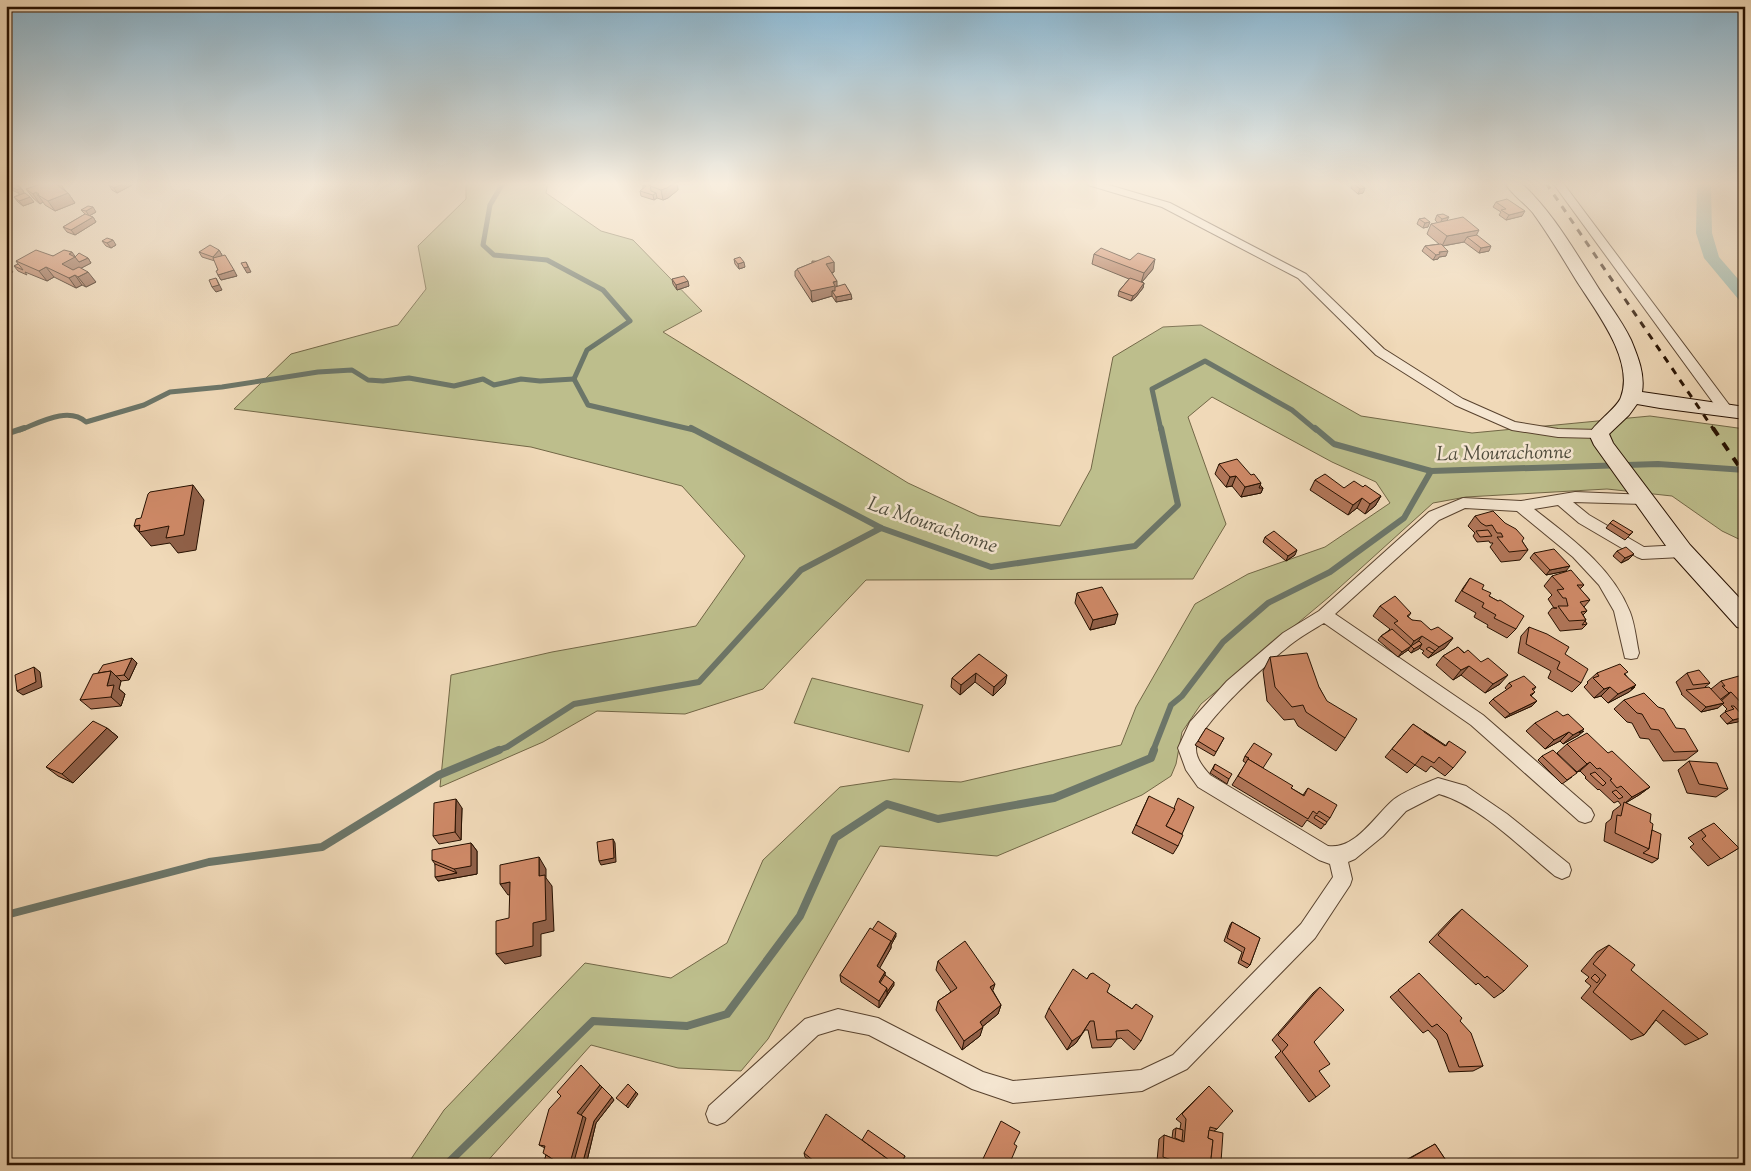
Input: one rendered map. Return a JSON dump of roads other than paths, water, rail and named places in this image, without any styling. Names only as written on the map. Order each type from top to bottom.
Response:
[{"type":"street","points":[[1229,238],[1302,276],[1380,352],[1459,402],[1512,426],[1601,440]]},
{"type":"street","points":[[1556,238],[1615,329],[1630,362],[1633,377],[1632,396],[1624,408],[1602,428],[1601,440],[1682,551],[1745,620]]},
{"type":"street","points":[[1597,238],[1725,409]]},
{"type":"street","points":[[1632,396],[1662,404],[1725,409],[1745,413]]},
{"type":"street","points":[[1562,870],[1501,820],[1460,792],[1438,786],[1400,805],[1377,830],[1349,853],[1337,856],[1325,854],[1204,781],[1192,765],[1187,748],[1196,727],[1233,686],[1289,637],[1324,615],[1434,516],[1463,504],[1489,503],[1521,506],[1575,497],[1643,499]]},
{"type":"street","points":[[1561,500],[1584,519],[1642,553],[1682,551]]},
{"type":"street","points":[[1521,506],[1582,556],[1608,586],[1622,611],[1631,653]]},
{"type":"street","points":[[1324,615],[1477,720],[1585,815]]},
{"type":"street","points":[[717,1114],[812,1026],[838,1019],[871,1025],[979,1082],[1013,1092],[1142,1080],[1180,1062],[1308,931],[1343,879],[1337,856]]},
{"type":"waterway","name":"La Mourachonne","points":[[484,238],[483,245],[494,255],[547,260],[603,290],[630,321],[587,350],[574,379]]},
{"type":"waterway","points":[[1705,238],[1712,258],[1745,297]]},
{"type":"waterway","name":"La Mourachonne","points":[[1161,430],[1152,389],[1205,361],[1292,410],[1316,430]]},
{"type":"waterway","points":[[20,430],[53,417],[79,417],[86,422],[144,405],[170,392],[222,387],[318,372],[352,370],[368,380],[383,381],[409,378],[454,386],[483,379],[494,385],[521,379],[540,381],[574,379]]},
{"type":"waterway","name":"La Mourachonne","points":[[574,379],[588,405],[694,430]]},
{"type":"waterway","points":[[6,434],[24,428]]},
{"type":"waterway","name":"La Mourachonne","points":[[691,428],[881,528]]},
{"type":"waterway","name":"La Mourachonne","points":[[881,528],[991,567],[1135,546],[1178,505],[1161,428]]},
{"type":"waterway","name":"La Mourachonne","points":[[1315,428],[1334,444],[1431,471]]},
{"type":"waterway","name":"La Mourachonne","points":[[1431,471],[1658,464],[1745,470]]},
{"type":"waterway","points":[[1153,751],[1171,705],[1182,696],[1223,642],[1268,603],[1330,572],[1404,518],[1431,471]]},
{"type":"waterway","points":[[496,751],[507,747],[574,704],[699,682],[801,570],[881,528]]},
{"type":"waterway","points":[[6,915],[209,862],[322,847],[439,775],[499,750]]},
{"type":"waterway","points":[[446,1165],[593,1021],[687,1026],[727,1014],[800,916],[835,838],[887,804],[938,819],[1054,798],[1151,758],[1154,750]]},
{"type":"railway","points":[[1583,238],[1714,430]]},
{"type":"railway","points":[[1713,428],[1745,475]]}]
